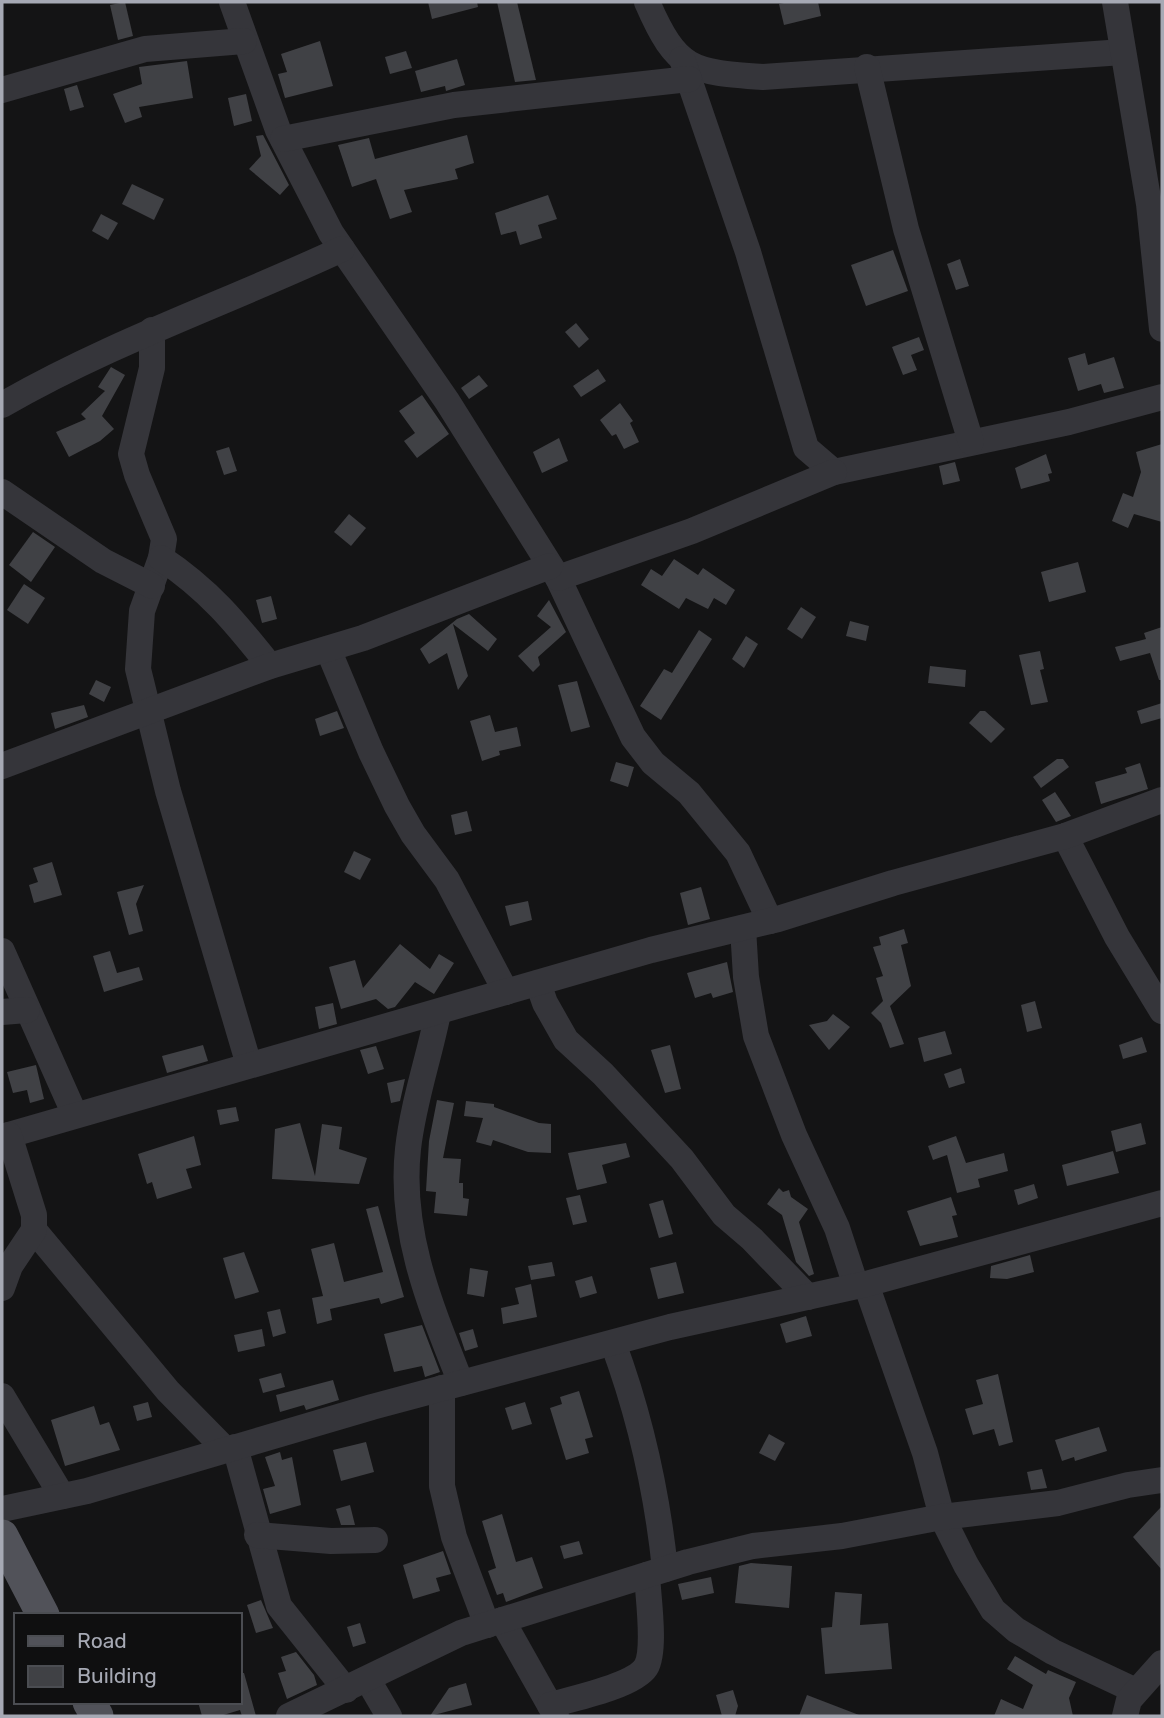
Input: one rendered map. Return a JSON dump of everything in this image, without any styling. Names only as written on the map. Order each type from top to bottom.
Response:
[{"type":"main road","points":[[2,1536],[42,1613]]},
{"type":"street","points":[[232,2],[244,41],[283,139],[342,249],[447,401],[554,572],[633,737],[653,763],[697,802],[738,853],[770,921]]},
{"type":"street","points":[[647,2],[663,37],[685,69],[748,252],[806,448],[834,472]]},
{"type":"street","points":[[1115,2],[1149,204],[1162,329]]},
{"type":"street","points":[[2,90],[56,72],[145,49],[244,41]]},
{"type":"street","points":[[283,139],[454,105],[685,69],[763,77],[867,67],[1123,52]]},
{"type":"street","points":[[867,67],[906,229],[971,442]]},
{"type":"street","points":[[2,405],[56,374],[342,249]]},
{"type":"street","points":[[152,330],[152,368],[131,454],[164,539],[161,558],[142,611],[138,649],[147,711],[249,1065]]},
{"type":"street","points":[[2,766],[270,666],[554,572],[692,531],[834,472],[1069,422],[1162,397]]},
{"type":"street","points":[[2,492],[103,561],[152,586]]},
{"type":"street","points":[[161,558],[206,591],[270,666]]},
{"type":"street","points":[[328,649],[365,739],[397,806],[413,834],[447,880],[506,992]]},
{"type":"street","points":[[389,1716],[279,1606],[231,1449],[168,1391],[34,1230],[34,1215],[22,1169],[5,1136],[651,950],[770,921],[893,883],[1065,836],[1162,800]]},
{"type":"street","points":[[1065,836],[1117,937],[1162,1011]]},
{"type":"street","points":[[743,928],[747,989],[757,1036],[794,1135],[820,1184],[861,1285],[925,1453],[942,1517],[966,1565],[993,1609],[1016,1630],[1084,1668],[1136,1691]]},
{"type":"street","points":[[2,951],[14,1011],[75,1115]]},
{"type":"street","points":[[538,983],[545,1003],[566,1040],[603,1074],[682,1159],[724,1215],[752,1239],[808,1297]]},
{"type":"street","points":[[438,1013],[427,1068],[416,1101],[406,1182],[412,1249],[451,1386],[442,1486],[454,1537],[495,1623],[553,1711],[639,1674],[647,1666],[650,1649],[661,1533],[639,1422],[613,1343]]},
{"type":"street","points":[[2,1509],[62,1496],[613,1343],[861,1285],[1162,1203]]},
{"type":"street","points":[[2,1288],[9,1251],[34,1230]]},
{"type":"street","points":[[2,1396],[62,1496]]},
{"type":"street","points":[[289,1716],[461,1633],[656,1572],[753,1546],[842,1536],[942,1517],[1058,1503],[1128,1485],[1162,1480]]},
{"type":"street","points":[[257,1535],[331,1541],[375,1540]]},
{"type":"street","points":[[1125,1716],[1129,1699],[1162,1662]]},
{"type":"building","points":[[125,2],[133,36],[118,40],[110,5]]},
{"type":"building","points":[[428,2],[477,2],[478,7],[432,19]]},
{"type":"building","points":[[497,2],[517,2],[536,80],[515,82]]},
{"type":"building","points":[[818,2],[821,16],[784,25],[779,4]]},
{"type":"building","points":[[320,41],[333,86],[285,98],[278,74],[287,72],[281,54]]},
{"type":"building","points":[[406,51],[412,68],[390,74],[385,57]]},
{"type":"building","points":[[457,59],[465,85],[446,91],[445,86],[421,92],[415,71]]},
{"type":"building","points":[[187,61],[193,98],[139,107],[142,117],[125,123],[113,94],[142,84],[139,67]]},
{"type":"building","points":[[77,85],[84,107],[70,111],[64,89]]},
{"type":"building","points":[[246,94],[252,121],[234,126],[228,98]]},
{"type":"building","points":[[263,135],[289,185],[280,195],[249,169],[261,156],[256,136]]},
{"type":"building","points":[[467,135],[474,163],[455,169],[458,179],[404,190],[412,212],[390,219],[376,179],[352,187],[338,145],[369,138],[375,159]]},
{"type":"building","points":[[132,184],[164,199],[154,220],[122,204]]},
{"type":"building","points":[[548,195],[557,219],[538,225],[542,238],[520,245],[516,231],[501,235],[495,213]]},
{"type":"building","points":[[101,214],[118,223],[108,240],[92,231]]},
{"type":"building","points":[[893,250],[908,291],[866,306],[851,265]]},
{"type":"building","points":[[960,259],[969,286],[956,290],[947,264]]},
{"type":"building","points":[[576,323],[589,339],[579,348],[565,332]]},
{"type":"building","points":[[919,337],[924,350],[911,355],[917,370],[903,375],[892,347]]},
{"type":"building","points":[[1085,353],[1088,365],[1114,357],[1124,388],[1104,393],[1101,384],[1078,391],[1068,358]]},
{"type":"building","points":[[111,367],[125,375],[102,416],[114,429],[100,441],[69,457],[56,432],[86,419],[81,414],[105,391],[98,387]]},
{"type":"building","points":[[598,369],[606,381],[581,397],[573,386]]},
{"type":"building","points":[[479,375],[488,386],[469,399],[461,388]]},
{"type":"building","points":[[422,395],[449,434],[417,458],[404,441],[415,433],[399,411]]},
{"type":"building","points":[[620,403],[633,421],[630,423],[639,442],[624,449],[616,434],[612,436],[600,420]]},
{"type":"building","points":[[559,438],[568,461],[542,473],[533,452]]},
{"type":"building","points":[[1162,444],[1162,522],[1134,514],[1128,528],[1112,521],[1123,493],[1133,497],[1141,472],[1136,452]]},
{"type":"building","points":[[229,447],[237,471],[224,475],[216,451]]},
{"type":"building","points":[[1046,454],[1052,473],[1048,474],[1050,481],[1021,489],[1015,468]]},
{"type":"building","points":[[955,462],[960,481],[943,485],[939,466]]},
{"type":"building","points":[[349,514],[366,528],[351,546],[334,532]]},
{"type":"building","points":[[33,532],[55,547],[31,582],[9,565]]},
{"type":"building","points":[[674,559],[698,575],[703,568],[735,590],[726,605],[714,598],[708,609],[686,598],[679,609],[641,585],[651,569],[662,576]]},
{"type":"building","points":[[1078,562],[1086,592],[1049,602],[1041,572]]},
{"type":"building","points":[[24,584],[45,598],[28,624],[7,610]]},
{"type":"building","points":[[271,596],[277,619],[262,623],[256,600]]},
{"type":"building","points":[[549,600],[566,632],[538,657],[540,665],[533,672],[518,656],[551,627],[537,616]]},
{"type":"building","points":[[801,607],[816,617],[802,639],[787,629]]},
{"type":"building","points":[[469,614],[497,639],[488,651],[453,624],[468,676],[458,690],[447,653],[429,664],[420,649],[457,619]]},
{"type":"building","points":[[850,621],[869,626],[866,641],[846,636]]},
{"type":"building","points":[[1162,627],[1162,680],[1159,680],[1150,653],[1120,661],[1115,647],[1146,639],[1144,633]]},
{"type":"building","points":[[699,630],[712,639],[661,720],[640,706],[664,669],[672,673]]},
{"type":"building","points":[[746,636],[758,644],[744,668],[732,659]]},
{"type":"building","points":[[1040,651],[1044,669],[1040,670],[1048,702],[1031,705],[1019,655]]},
{"type":"building","points":[[930,666],[966,670],[965,687],[928,683]]},
{"type":"building","points":[[96,680],[111,687],[104,702],[89,694]]},
{"type":"building","points":[[577,681],[590,727],[571,732],[558,685]]},
{"type":"building","points":[[1162,703],[1162,718],[1141,724],[1137,711]]},
{"type":"building","points":[[84,705],[88,717],[55,729],[51,713]]},
{"type":"building","points":[[337,711],[344,728],[320,736],[315,719]]},
{"type":"building","points":[[980,711],[985,711],[1005,729],[991,743],[969,723]]},
{"type":"building","points":[[490,715],[495,732],[517,727],[521,746],[499,751],[500,755],[482,761],[470,721]]},
{"type":"building","points":[[1057,759],[1063,759],[1069,767],[1041,788],[1033,777]]},
{"type":"building","points":[[616,762],[634,767],[628,787],[610,781]]},
{"type":"building","points":[[1140,763],[1148,789],[1101,804],[1095,782],[1127,773],[1125,768]]},
{"type":"building","points":[[1055,792],[1071,816],[1056,822],[1042,800]]},
{"type":"building","points":[[467,811],[472,831],[455,835],[451,815]]},
{"type":"building","points":[[354,851],[371,859],[360,880],[344,872]]},
{"type":"building","points":[[52,862],[62,895],[34,903],[29,885],[38,882],[33,868]]},
{"type":"building","points":[[144,885],[136,904],[143,931],[129,935],[117,892]]},
{"type":"building","points":[[701,887],[710,919],[688,925],[680,893]]},
{"type":"building","points":[[528,901],[532,920],[510,926],[505,906]]},
{"type":"building","points":[[904,929],[908,943],[901,945],[911,986],[890,1006],[904,1044],[890,1048],[881,1023],[871,1013],[883,1001],[876,978],[883,976],[873,947],[881,945],[879,937]]},
{"type":"building","points":[[400,944],[430,969],[439,954],[454,963],[434,994],[415,982],[395,1007],[388,1009],[376,999],[341,1009],[329,967],[355,960],[363,988]]},
{"type":"building","points":[[110,951],[117,973],[139,967],[143,980],[104,992],[93,956]]},
{"type":"building","points":[[727,962],[733,992],[713,998],[711,993],[695,998],[687,973]]},
{"type":"building","points":[[1035,1001],[1042,1028],[1027,1032],[1021,1005]]},
{"type":"building","points":[[333,1003],[337,1024],[319,1029],[315,1007]]},
{"type":"building","points":[[833,1014],[850,1027],[829,1050],[809,1025],[827,1021]]},
{"type":"building","points":[[945,1031],[952,1054],[924,1062],[918,1038]]},
{"type":"building","points":[[1142,1037],[1147,1052],[1123,1059],[1119,1045]]},
{"type":"building","points":[[203,1045],[208,1061],[167,1073],[162,1056]]},
{"type":"building","points":[[670,1045],[681,1089],[665,1093],[651,1050]]},
{"type":"building","points":[[376,1046],[384,1069],[368,1074],[360,1050]]},
{"type":"building","points":[[36,1065],[44,1099],[30,1103],[27,1090],[13,1093],[7,1072]]},
{"type":"building","points":[[961,1068],[965,1083],[949,1088],[944,1074]]},
{"type":"building","points":[[405,1079],[400,1101],[391,1103],[387,1083]]},
{"type":"building","points":[[437,1100],[454,1103],[443,1158],[461,1159],[459,1183],[463,1183],[463,1198],[469,1199],[467,1216],[434,1213],[436,1192],[426,1191],[429,1141]]},
{"type":"building","points":[[466,1101],[494,1104],[494,1107],[539,1123],[551,1124],[551,1153],[528,1152],[493,1140],[491,1146],[476,1142],[483,1118],[464,1116]]},
{"type":"building","points":[[236,1107],[239,1121],[220,1125],[217,1110]]},
{"type":"building","points":[[300,1123],[315,1176],[322,1124],[342,1127],[339,1149],[367,1158],[359,1184],[272,1179],[275,1129]]},
{"type":"building","points":[[1141,1123],[1146,1144],[1116,1152],[1111,1131]]},
{"type":"building","points":[[194,1136],[201,1165],[186,1169],[192,1188],[157,1199],[152,1182],[147,1184],[138,1154]]},
{"type":"building","points":[[956,1136],[966,1163],[1004,1153],[1008,1171],[978,1179],[980,1187],[957,1193],[947,1155],[933,1160],[928,1146]]},
{"type":"building","points":[[626,1143],[630,1157],[602,1165],[607,1183],[577,1190],[568,1153]]},
{"type":"building","points":[[1113,1151],[1119,1173],[1067,1186],[1062,1165]]},
{"type":"building","points":[[1034,1184],[1038,1198],[1018,1205],[1014,1190]]},
{"type":"building","points":[[779,1188],[783,1192],[789,1190],[791,1197],[808,1209],[799,1222],[814,1274],[809,1276],[796,1262],[782,1215],[767,1204]]},
{"type":"building","points":[[580,1195],[587,1222],[573,1225],[566,1198]]},
{"type":"building","points":[[951,1197],[957,1215],[952,1216],[958,1237],[920,1246],[907,1211]]},
{"type":"building","points":[[663,1200],[673,1234],[659,1238],[649,1204]]},
{"type":"building","points":[[378,1206],[404,1297],[381,1304],[379,1298],[330,1309],[332,1320],[317,1324],[312,1298],[323,1296],[311,1249],[334,1243],[344,1282],[383,1272],[366,1209]]},
{"type":"building","points":[[244,1252],[259,1292],[235,1299],[223,1258]]},
{"type":"building","points":[[1030,1255],[1034,1272],[1007,1279],[990,1278],[991,1266]]},
{"type":"building","points":[[552,1262],[555,1276],[531,1280],[528,1266]]},
{"type":"building","points":[[676,1262],[684,1293],[658,1299],[650,1268]]},
{"type":"building","points":[[470,1268],[488,1271],[484,1297],[467,1294]]},
{"type":"building","points":[[592,1276],[597,1293],[580,1298],[575,1281]]},
{"type":"building","points":[[531,1284],[537,1317],[503,1324],[501,1308],[519,1304],[515,1288]]},
{"type":"building","points":[[280,1309],[286,1333],[273,1337],[267,1312]]},
{"type":"building","points":[[806,1316],[812,1336],[786,1343],[780,1324]]},
{"type":"building","points":[[422,1325],[440,1372],[425,1377],[422,1366],[394,1372],[384,1334]]},
{"type":"building","points":[[262,1329],[265,1346],[238,1352],[234,1335]]},
{"type":"building","points":[[473,1329],[478,1347],[465,1351],[459,1333]]},
{"type":"building","points":[[281,1373],[285,1387],[263,1393],[259,1379]]},
{"type":"building","points":[[998,1374],[1013,1442],[999,1446],[994,1429],[973,1435],[965,1409],[983,1404],[976,1380]]},
{"type":"building","points":[[333,1380],[339,1400],[306,1410],[304,1405],[280,1412],[276,1395]]},
{"type":"building","points":[[579,1391],[593,1437],[585,1439],[589,1453],[566,1460],[550,1408],[562,1404],[560,1397]]},
{"type":"building","points":[[148,1402],[152,1417],[137,1421],[133,1406]]},
{"type":"building","points":[[525,1402],[532,1424],[512,1430],[505,1408]]},
{"type":"building","points":[[94,1406],[100,1425],[109,1422],[120,1450],[65,1466],[51,1420]]},
{"type":"building","points":[[1099,1427],[1107,1451],[1075,1461],[1074,1457],[1062,1461],[1055,1440]]},
{"type":"building","points":[[769,1434],[785,1443],[775,1461],[759,1453]]},
{"type":"building","points":[[366,1442],[374,1472],[341,1481],[333,1450]]},
{"type":"building","points":[[280,1452],[282,1460],[292,1457],[301,1505],[270,1514],[263,1489],[275,1486],[265,1457]]},
{"type":"building","points":[[1042,1469],[1047,1488],[1031,1490],[1027,1472]]},
{"type":"building","points":[[350,1505],[355,1525],[341,1525],[336,1509]]},
{"type":"building","points":[[1162,1506],[1162,1570],[1133,1537]]},
{"type":"building","points":[[502,1514],[516,1562],[532,1557],[543,1588],[506,1602],[503,1593],[497,1595],[488,1571],[496,1568],[482,1521]]},
{"type":"building","points":[[579,1541],[583,1554],[564,1559],[560,1546]]},
{"type":"building","points":[[443,1551],[451,1574],[436,1578],[440,1591],[413,1599],[403,1565]]},
{"type":"building","points":[[751,1563],[792,1566],[789,1608],[735,1603],[739,1566]]},
{"type":"building","points":[[711,1577],[714,1593],[682,1600],[678,1584]]},
{"type":"building","points":[[835,1592],[862,1594],[860,1625],[888,1623],[892,1669],[825,1674],[821,1628],[832,1627]]},
{"type":"building","points":[[261,1600],[273,1628],[256,1633],[247,1605]]},
{"type":"building","points":[[360,1623],[366,1643],[353,1647],[347,1627]]},
{"type":"building","points":[[296,1652],[314,1675],[317,1685],[287,1699],[278,1673],[286,1671],[281,1657]]},
{"type":"building","points":[[1015,1656],[1046,1674],[1048,1670],[1076,1682],[1069,1698],[1073,1716],[994,1716],[1001,1699],[1023,1709],[1033,1685],[1007,1669]]},
{"type":"building","points":[[244,1673],[256,1716],[242,1716],[240,1710],[220,1716],[202,1716],[199,1704],[242,1704]]},
{"type":"building","points":[[466,1683],[472,1705],[430,1716],[449,1688]]},
{"type":"building","points":[[733,1690],[738,1706],[735,1716],[722,1716],[716,1695]]},
{"type":"building","points":[[807,1695],[859,1715],[859,1716],[799,1716]]}]
